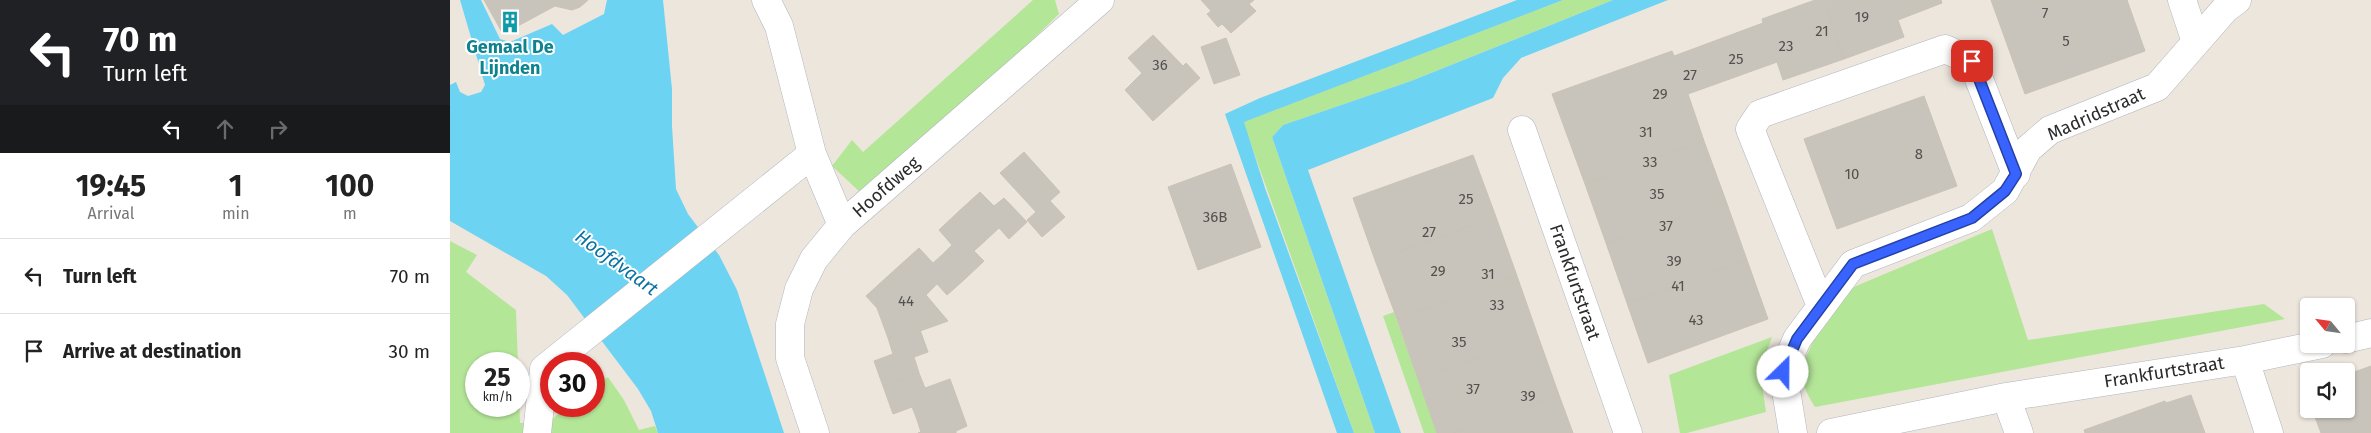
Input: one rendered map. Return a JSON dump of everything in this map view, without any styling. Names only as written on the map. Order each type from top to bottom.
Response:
[{"type":"street","points":[[766,0],[779,26],[812,154],[842,225]]},
{"type":"street","name":"Hoofdweg","points":[[815,433],[790,358],[790,324],[799,289],[814,259],[842,225],[1100,0]]},
{"type":"street","points":[[2182,0],[2196,42]]},
{"type":"street","name":"Madridstraat","points":[[1792,433],[1783,372],[1797,339],[1853,264],[1972,218],[2005,191],[2028,149],[2050,130],[2157,87],[2182,61],[2225,9],[2237,0]]},
{"type":"street","points":[[1821,306],[1750,129],[1760,114],[1945,49],[1972,61],[2016,174]]},
{"type":"street","name":"Frankfurtstraat","points":[[1522,130],[1628,433]]},
{"type":"street","points":[[537,433],[544,369],[812,154]]},
{"type":"street","points":[[2355,337],[2371,334]]},
{"type":"street","name":"Frankfurtstraat","points":[[1831,433],[2006,397],[2245,360],[2300,349]]},
{"type":"street","points":[[2245,360],[2269,433]]},
{"type":"street","points":[[2006,397],[2019,433]]},
{"type":"green space","points":[[1033,0],[1055,0],[1059,14],[989,82],[862,194],[832,166],[852,140],[863,152]]},
{"type":"green space","points":[[1563,0],[1613,0],[1411,81],[1283,125],[1272,137],[1375,433],[1354,433],[1243,122]]},
{"type":"green space","points":[[1992,229],[2028,340],[2264,304],[2285,319],[1815,407],[1804,385],[1803,371],[1808,353],[1817,333],[1840,298],[1856,286]]},
{"type":"green space","points":[[450,241],[477,255],[466,272],[516,310],[518,352],[465,352],[465,417],[520,417],[520,423],[548,423],[555,417],[605,417],[605,379],[608,377],[624,400],[639,430],[655,426],[658,433],[450,433]]},
{"type":"green space","points":[[1394,312],[1437,433],[1424,433],[1383,316]]},
{"type":"green space","points":[[1772,337],[1764,359],[1761,378],[1766,412],[1687,433],[1680,433],[1669,375]]},
{"type":"water","name":"Hoofdvaart","points":[[460,0],[481,0],[500,39],[510,42],[552,24],[563,35],[604,14],[607,0],[663,0],[672,89],[676,189],[688,214],[719,255],[737,290],[784,433],[658,433],[651,411],[638,389],[567,295],[546,276],[450,221],[450,85],[456,82],[460,92],[468,96],[481,92],[485,85]]},
{"type":"water","points":[[1517,0],[1563,0],[1244,122],[1265,188],[1354,433],[1337,433],[1225,114],[1260,98]]},
{"type":"water","points":[[1613,0],[1668,0],[1521,58],[1503,78],[1493,98],[1308,170],[1401,433],[1375,433],[1272,137],[1283,125],[1411,81]]},
{"type":"building","name":"Gemaal De Lijnden","points":[[484,0],[588,0],[580,7],[572,10],[555,6],[503,34]]},
{"type":"building","points":[[1201,0],[1254,0],[1249,4],[1256,11],[1231,33],[1222,24],[1218,27],[1207,14],[1211,11]]},
{"type":"building","points":[[1815,0],[1823,0],[1844,59],[1783,80],[1777,62],[1688,94],[1704,141],[1585,184],[1552,94],[1672,51],[1674,56],[1763,23],[1762,19]]},
{"type":"building","points":[[1823,0],[1941,0],[1942,3],[1898,20],[1904,37],[1844,59]]},
{"type":"building","points":[[1991,0],[2127,0],[2145,51],[2025,94]]},
{"type":"building","points":[[1153,35],[1183,66],[1186,63],[1200,78],[1153,121],[1125,90],[1142,73],[1128,58]]},
{"type":"building","points":[[1226,38],[1240,75],[1214,84],[1201,47]]},
{"type":"building","points":[[1924,96],[1957,186],[1837,229],[1804,139]]},
{"type":"building","points":[[1704,141],[1726,201],[1606,243],[1585,184]]},
{"type":"building","points":[[1024,152],[1060,192],[1050,201],[1065,217],[1042,237],[1027,220],[1036,212],[1000,173]]},
{"type":"building","points":[[1473,155],[1496,217],[1375,260],[1353,198]]},
{"type":"building","points":[[1231,164],[1261,247],[1198,270],[1168,187]]},
{"type":"building","points":[[980,192],[994,206],[1004,198],[1027,222],[1009,239],[999,228],[985,241],[958,212]]},
{"type":"building","points":[[1726,201],[1747,260],[1627,303],[1606,243]]},
{"type":"building","points":[[958,212],[985,241],[974,251],[984,261],[965,279],[942,255],[952,245],[939,230]]},
{"type":"building","points":[[1496,217],[1517,276],[1397,319],[1375,260]]},
{"type":"building","points":[[919,248],[933,263],[942,255],[965,279],[947,295],[937,284],[926,295],[899,266]]},
{"type":"building","points":[[1747,260],[1768,319],[1648,363],[1627,303]]},
{"type":"building","points":[[899,266],[948,321],[920,331],[919,327],[888,338],[877,308],[866,296]]},
{"type":"building","points":[[1517,276],[1538,336],[1418,379],[1397,319]]},
{"type":"building","points":[[919,327],[928,352],[914,357],[919,373],[883,386],[874,361],[893,354],[888,338]]},
{"type":"building","points":[[1538,336],[1559,395],[1453,433],[1437,433],[1418,379]]},
{"type":"building","points":[[2371,366],[2371,433],[2321,433],[2315,418],[2355,418],[2355,372]]},
{"type":"building","points":[[919,373],[925,388],[950,379],[958,401],[916,417],[912,407],[893,414],[883,386]]},
{"type":"building","points":[[1559,395],[1573,433],[1453,433]]},
{"type":"building","points":[[2191,395],[2205,433],[2085,433],[2084,430],[2165,401],[2166,403]]},
{"type":"building","points":[[958,401],[967,426],[956,431],[956,433],[918,433],[921,432],[916,417]]},
{"type":"place","name":"Gemaal De Lijnden","points":[[510,22]]},
{"type":"route","points":[[1783,372],[1797,339],[1853,264],[1972,218],[2005,191],[2016,174],[1972,61]]}]
